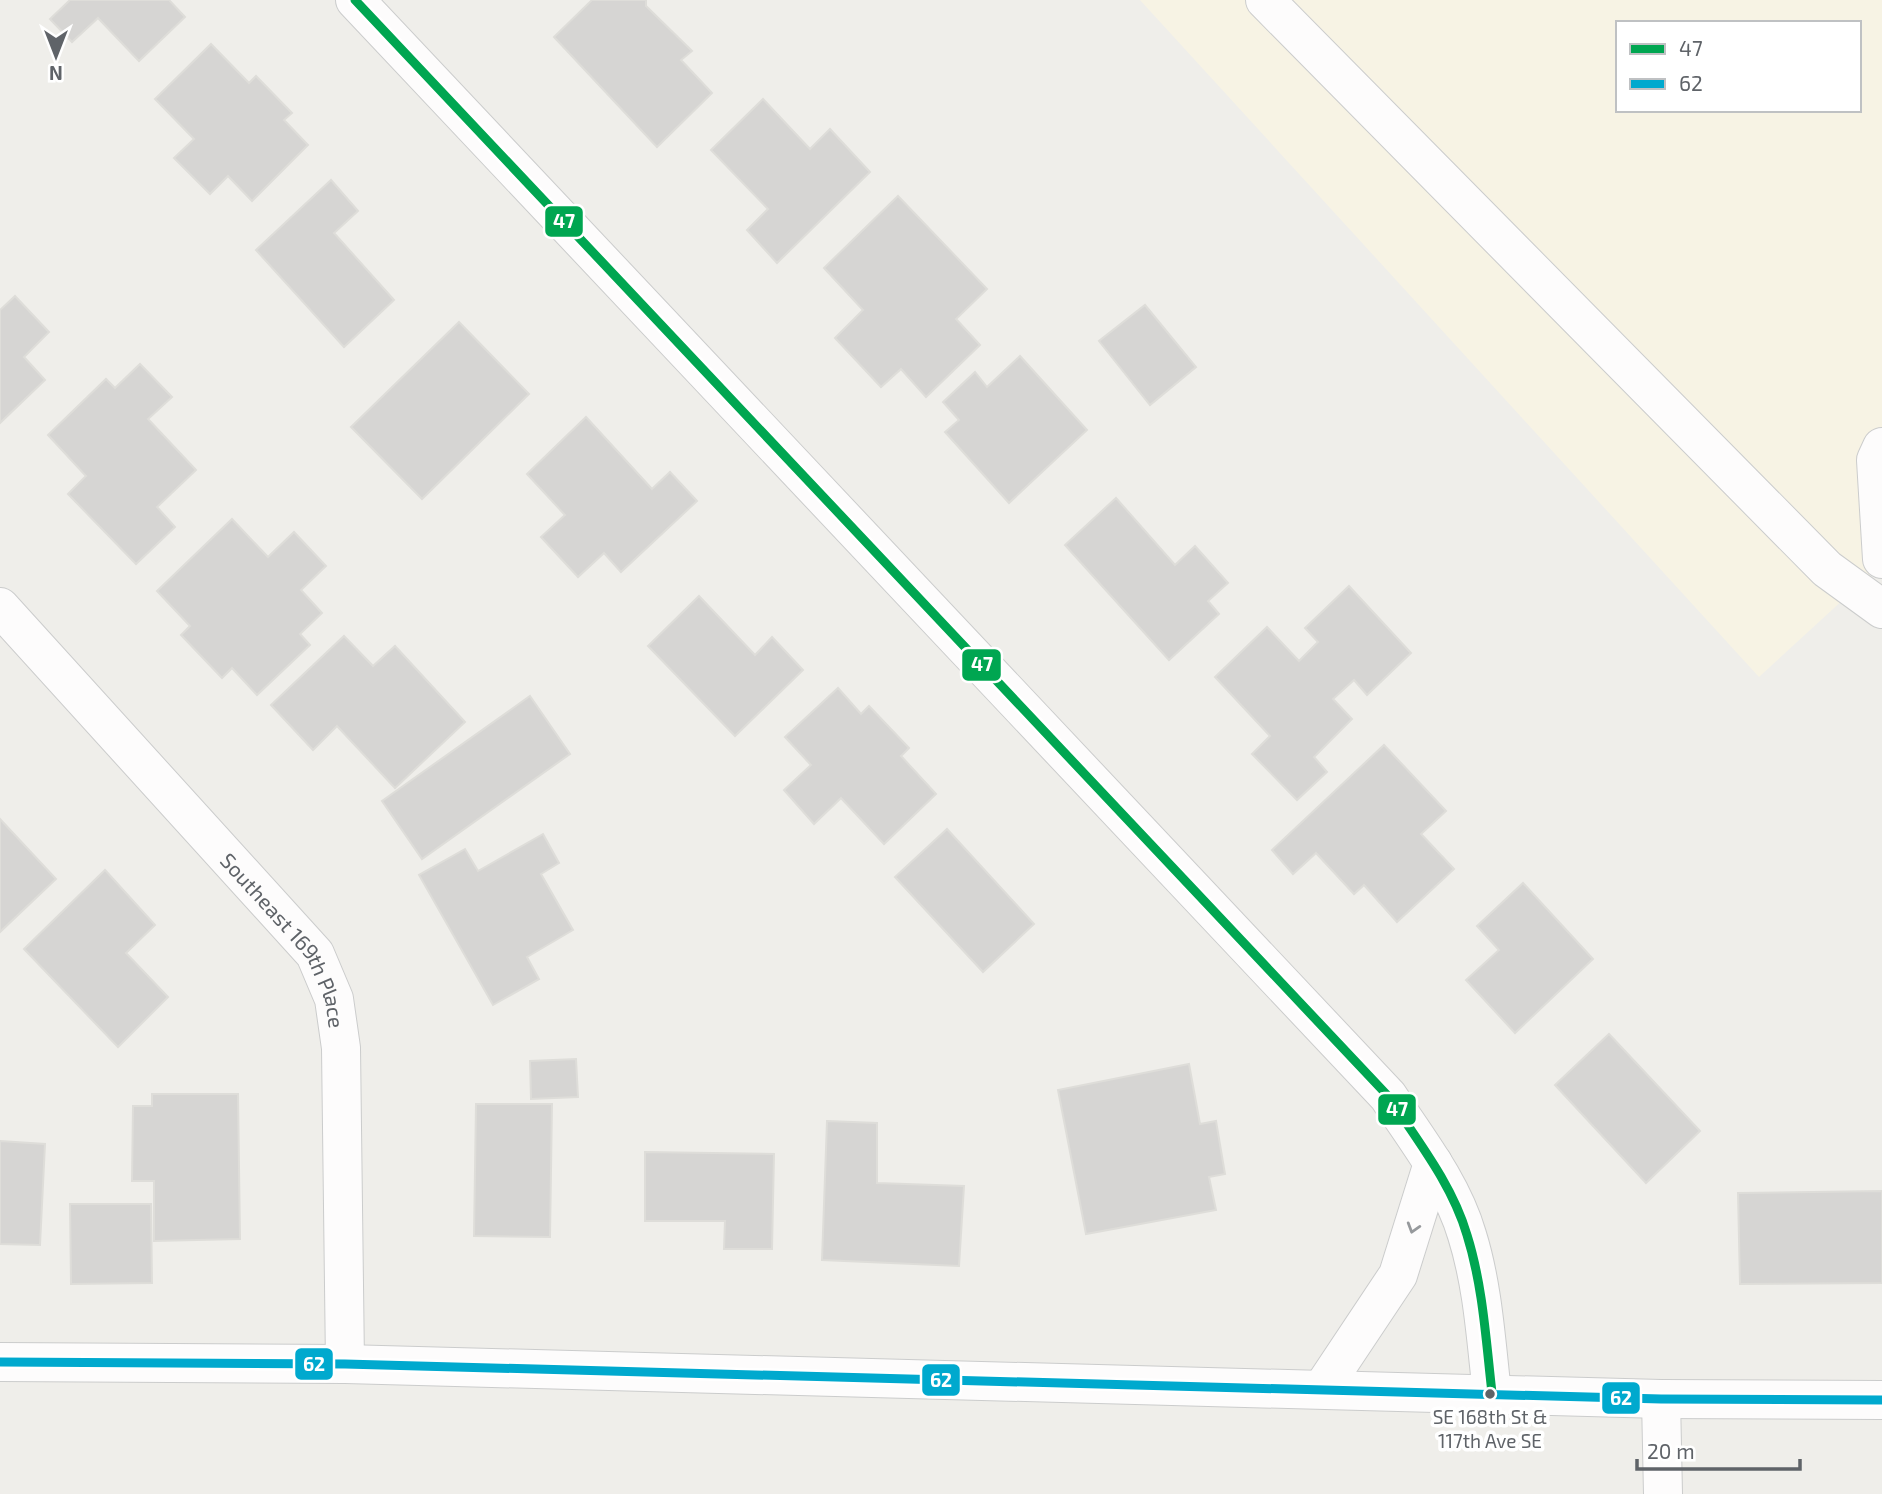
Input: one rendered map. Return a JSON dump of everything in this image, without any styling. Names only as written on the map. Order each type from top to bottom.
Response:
[{"type":"street","points":[[355,0],[1388,1096],[1433,1163],[1467,1233],[1481,1300],[1492,1393]]},
{"type":"street","points":[[1265,0],[1827,569],[1882,609]]},
{"type":"street","points":[[1882,447],[1876,460],[1882,559]]},
{"type":"street","name":"Southeast 169th Place","points":[[0,607],[315,954],[334,999],[341,1048],[345,1364]]},
{"type":"street","points":[[1322,1389],[1398,1275],[1433,1163]]},
{"type":"street","points":[[0,1362],[345,1364],[1661,1399],[1882,1400]]},
{"type":"street","points":[[1661,1399],[1663,1494]]},
{"type":"shaded area","points":[[1140,0],[1882,0],[1882,564],[1759,677]]},
{"type":"building","points":[[70,0],[169,0],[185,17],[139,61],[98,18],[72,42],[50,19]]},
{"type":"building","points":[[592,0],[646,0],[646,6],[692,51],[681,60],[712,93],[657,147],[554,37]]},
{"type":"building","points":[[211,44],[249,83],[256,76],[292,113],[284,120],[308,145],[252,201],[228,176],[210,194],[174,158],[194,139],[155,99]]},
{"type":"building","points":[[763,99],[810,149],[830,129],[870,172],[777,263],[747,230],[768,209],[711,150]]},
{"type":"building","points":[[331,180],[358,211],[334,233],[394,300],[344,347],[256,250]]},
{"type":"building","points":[[898,196],[987,289],[956,319],[980,345],[926,397],[901,369],[881,387],[835,338],[863,310],[824,268]]},
{"type":"building","points":[[15,296],[49,332],[24,357],[45,380],[0,423],[0,310]]},
{"type":"building","points":[[1145,305],[1196,367],[1150,405],[1099,341]]},
{"type":"building","points":[[459,322],[529,394],[422,499],[351,427]]},
{"type":"building","points":[[1020,356],[1087,430],[1009,503],[945,432],[959,420],[943,402],[975,372],[987,387]]},
{"type":"building","points":[[140,364],[172,397],[148,419],[196,470],[157,507],[175,527],[136,564],[68,494],[86,476],[48,435],[106,379],[115,388]]},
{"type":"building","points":[[586,417],[652,489],[670,472],[697,501],[621,572],[604,553],[578,577],[541,537],[565,515],[527,474]]},
{"type":"building","points":[[1116,498],[1175,565],[1195,546],[1228,583],[1208,601],[1219,614],[1169,660],[1065,545]]},
{"type":"building","points":[[232,519],[268,557],[294,532],[326,566],[301,590],[322,613],[300,634],[310,645],[257,695],[232,668],[222,678],[181,635],[190,626],[157,591]]},
{"type":"building","points":[[1349,586],[1411,653],[1367,695],[1354,680],[1333,699],[1352,719],[1314,757],[1327,772],[1297,800],[1252,754],[1270,736],[1215,677],[1267,627],[1299,661],[1318,642],[1305,628]]},
{"type":"building","points":[[699,596],[755,655],[772,637],[803,670],[735,736],[648,646]]},
{"type":"building","points":[[344,636],[373,666],[395,646],[465,722],[395,788],[337,726],[313,750],[271,705]]},
{"type":"building","points":[[838,688],[861,714],[869,706],[909,748],[901,756],[936,794],[884,844],[841,798],[814,824],[784,790],[811,765],[785,737]]},
{"type":"building","points":[[530,696],[570,754],[422,859],[382,801]]},
{"type":"building","points":[[1384,745],[1446,811],[1421,834],[1454,869],[1397,922],[1364,885],[1354,894],[1316,853],[1293,874],[1272,850]]},
{"type":"building","points":[[0,819],[56,879],[0,932]]},
{"type":"building","points":[[947,829],[1034,924],[983,972],[895,877]]},
{"type":"building","points":[[543,834],[559,863],[541,874],[573,930],[527,957],[539,979],[493,1005],[419,875],[465,849],[478,871]]},
{"type":"building","points":[[105,870],[155,925],[126,953],[168,997],[118,1047],[24,949]]},
{"type":"building","points":[[1523,883],[1593,959],[1515,1033],[1466,980],[1499,950],[1477,926]]},
{"type":"building","points":[[1609,1034],[1700,1131],[1646,1183],[1555,1085]]},
{"type":"building","points":[[576,1059],[578,1097],[531,1099],[530,1061]]},
{"type":"building","points":[[1189,1064],[1200,1124],[1216,1121],[1225,1174],[1209,1177],[1216,1210],[1086,1234],[1058,1090]]},
{"type":"building","points":[[152,1094],[238,1094],[240,1239],[154,1241],[154,1181],[132,1181],[133,1106],[152,1106]]},
{"type":"building","points":[[476,1104],[552,1104],[550,1237],[474,1236]]},
{"type":"building","points":[[827,1121],[877,1123],[877,1183],[964,1186],[959,1266],[822,1260]]},
{"type":"building","points":[[0,1141],[45,1144],[40,1245],[0,1244]]},
{"type":"building","points":[[645,1152],[774,1154],[772,1249],[724,1249],[725,1221],[645,1221]]},
{"type":"building","points":[[1882,1191],[1882,1283],[1740,1284],[1738,1193]]},
{"type":"building","points":[[70,1204],[151,1204],[152,1283],[71,1284]]},
{"type":"transit line","name":"47","points":[[355,0],[1388,1096],[1433,1163],[1452,1198],[1467,1235],[1480,1294],[1492,1393]]},
{"type":"transit line","name":"62","points":[[0,1362],[345,1364],[1661,1399],[1882,1400]]},
{"type":"place","name":"SE 168th St & 117th Ave SE","points":[[1490,1394]]}]
